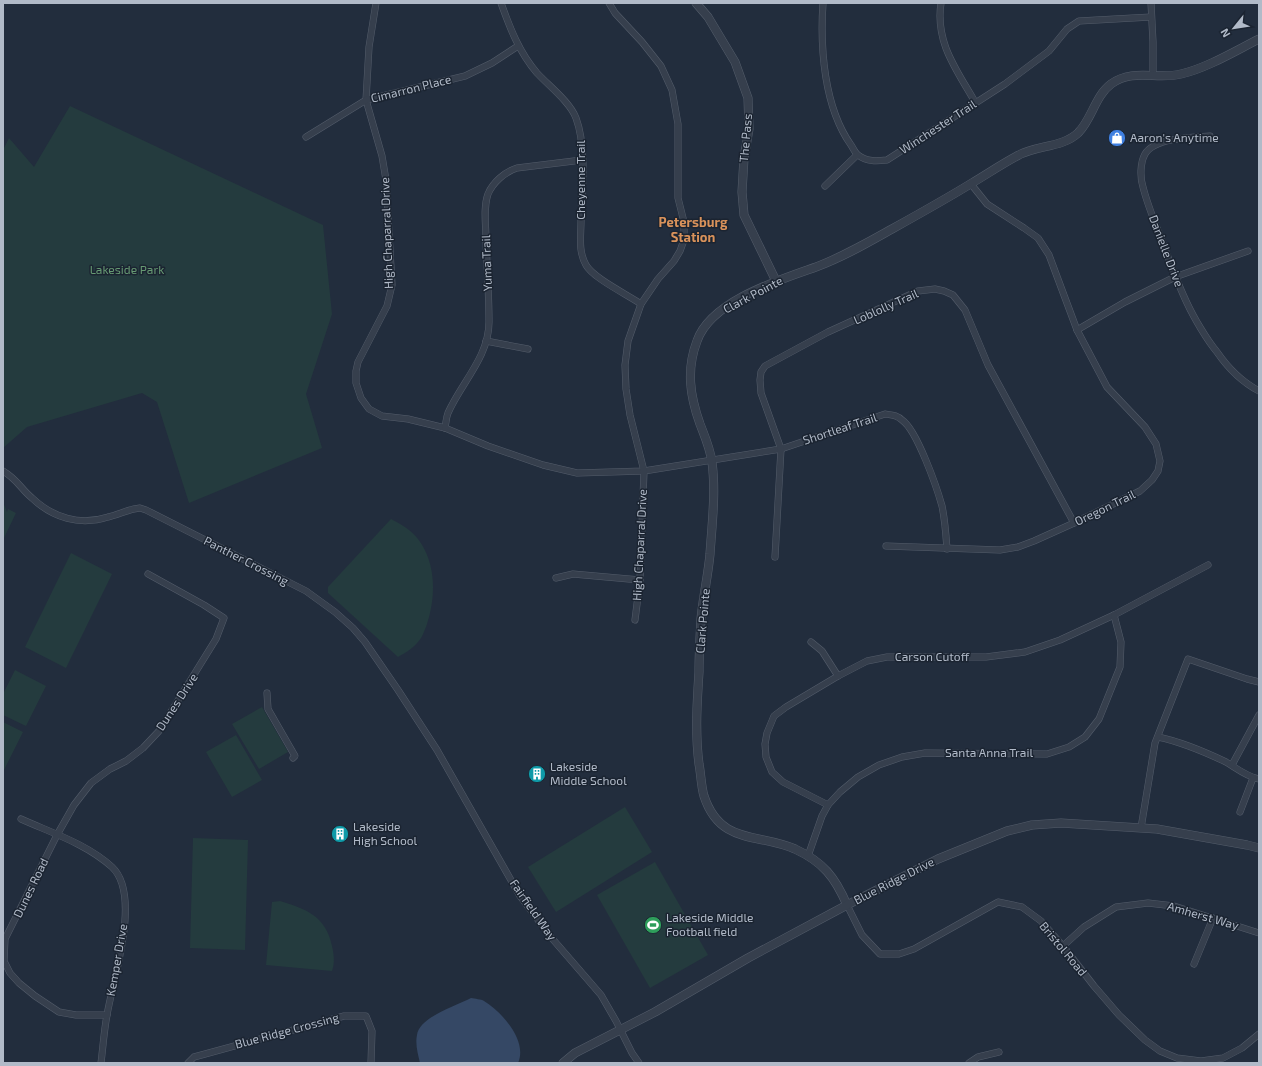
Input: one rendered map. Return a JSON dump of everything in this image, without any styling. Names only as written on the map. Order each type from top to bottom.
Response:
[{"type":"street","name":"High Chaparral Drive","points":[[376,3],[369,47],[366,100],[382,156],[386,180],[392,285],[387,306],[358,362],[356,371],[356,383],[361,398],[369,409],[382,416],[408,419],[445,428],[488,446],[543,465],[577,473],[644,471],[711,459]]},
{"type":"street","name":"Cheyenne Trail","points":[[501,3],[518,46],[536,72],[570,106],[576,117],[583,146],[580,248],[586,266],[597,276],[641,304]]},
{"type":"street","name":"High Chaparral Drive","points":[[609,3],[615,13],[642,42],[661,66],[672,90],[678,124],[678,198],[684,222],[684,240],[674,261],[658,279],[641,304],[628,341],[625,365],[626,389],[630,415],[644,471],[640,580],[635,620]]},
{"type":"street","name":"The Pass","points":[[696,3],[708,17],[735,62],[748,98],[749,129],[744,158],[742,192],[744,215],[776,281]]},
{"type":"street","points":[[823,3],[825,69],[830,98],[839,124],[857,155],[825,186]]},
{"type":"street","points":[[942,3],[941,32],[947,52],[975,102]]},
{"type":"street","points":[[1151,3],[1153,75]]},
{"type":"street","name":"Winchester Trail","points":[[857,155],[872,161],[887,160],[1005,84],[1049,51],[1066,29],[1078,21],[1151,17]]},
{"type":"street","name":"Clark Pointe","points":[[847,905],[838,885],[822,866],[793,848],[733,832],[721,824],[711,810],[704,795],[697,748],[696,719],[701,617],[710,556],[713,476],[708,443],[692,398],[690,376],[692,356],[698,337],[712,318],[729,304],[776,281],[854,251],[971,184],[1021,153],[1064,142],[1078,132],[1090,115],[1097,100],[1110,84],[1129,75],[1169,76],[1185,73],[1259,39]]},
{"type":"street","name":"Cimarron Place","points":[[306,137],[366,100],[465,76],[492,63],[518,46]]},
{"type":"street","name":"Danielle Drive","points":[[1210,136],[1187,137],[1149,148],[1144,155],[1141,164],[1142,186],[1175,277],[1188,304],[1216,352],[1233,371],[1250,386],[1259,391]]},
{"type":"street","name":"Yuma Trail","points":[[445,428],[448,414],[482,354],[486,341],[489,324],[485,221],[486,203],[489,193],[502,176],[517,168],[582,160]]},
{"type":"street","name":"Oregon Trail","points":[[886,546],[1000,550],[1018,547],[1074,523],[1140,491],[1152,480],[1158,471],[1160,460],[1156,444],[1145,427],[1107,387],[1077,330],[1049,255],[1038,238],[987,204],[971,184]]},
{"type":"street","points":[[1077,330],[1125,302],[1175,277],[1248,251]]},
{"type":"street","name":"Loblolly Trail","points":[[775,558],[781,449],[761,393],[761,372],[765,366],[828,332],[918,291],[935,289],[953,295],[965,310],[988,365],[1074,523]]},
{"type":"street","points":[[486,341],[528,349]]},
{"type":"street","name":"Shortleaf Trail","points":[[711,459],[781,449],[885,414],[894,415],[903,420],[914,435],[934,483],[942,507],[947,549]]},
{"type":"street","name":"Panther Crossing","points":[[3,471],[14,479],[29,496],[44,509],[55,515],[79,522],[98,520],[134,508],[140,508],[306,591],[319,599],[353,628],[365,642],[438,750]]},
{"type":"street","name":"Carson Cutoff","points":[[828,805],[783,782],[772,772],[766,757],[765,744],[767,733],[774,716],[786,707],[838,676],[867,661],[886,657],[986,657],[1025,652],[1060,640],[1114,615],[1208,565]]},
{"type":"street","name":"Dunes Drive","points":[[57,835],[74,805],[91,783],[110,769],[126,761],[143,748],[159,731],[216,640],[224,618],[204,604],[148,574]]},
{"type":"street","points":[[556,578],[573,574],[640,580]]},
{"type":"street","name":"Santa Anna Trail","points":[[808,856],[822,816],[828,805],[840,792],[858,777],[879,765],[902,756],[924,753],[1047,754],[1068,747],[1085,737],[1099,719],[1120,667],[1121,642],[1114,615]]},
{"type":"street","points":[[811,642],[822,651],[838,676]]},
{"type":"street","points":[[1141,828],[1155,743],[1188,659],[1259,682]]},
{"type":"street","points":[[267,693],[268,709],[295,756],[293,758]]},
{"type":"street","points":[[1232,765],[1259,714]]},
{"type":"street","points":[[1158,737],[1181,742],[1232,765],[1256,778],[1240,812]]},
{"type":"street","name":"Fairfield Way","points":[[438,750],[520,896],[550,936],[601,996],[638,1063]]},
{"type":"street","name":"Kemper Drive","points":[[21,819],[85,847],[113,868],[122,884],[125,898],[123,938],[107,1015],[101,1063]]},
{"type":"street","name":"Blue Ridge Drive","points":[[563,1063],[575,1053],[655,1012],[748,958],[847,905],[938,859],[1007,831],[1032,825],[1061,823],[1157,829],[1259,848]]},
{"type":"street","name":"Dunes Road","points":[[57,835],[5,940],[4,961],[10,973],[19,983],[59,1012],[76,1015],[107,1015]]},
{"type":"street","name":"Bristol Road","points":[[847,905],[862,935],[880,954],[900,954],[914,949],[998,902],[1022,907],[1041,921],[1119,1015],[1145,1040],[1160,1051],[1177,1058],[1201,1061],[1223,1058],[1242,1048],[1259,1034]]},
{"type":"street","name":"Amherst Way","points":[[1063,946],[1084,927],[1116,906],[1148,903],[1174,906],[1259,933]]},
{"type":"street","points":[[1194,964],[1213,918]]},
{"type":"street","name":"Blue Ridge Crossing","points":[[188,1063],[194,1057],[344,1016],[366,1016],[372,1031],[371,1063]]},
{"type":"street","points":[[969,1063],[978,1057],[999,1052]]},
{"type":"green space","name":"Lakeside Park","points":[[70,106],[323,225],[332,314],[306,394],[322,448],[189,503],[157,402],[142,393],[27,427],[3,448],[3,150],[9,138],[34,167]]},
{"type":"green space","points":[[3,502],[7,512],[8,509],[16,513],[3,540]]},
{"type":"green space","points":[[391,519],[406,528],[418,539],[429,559],[433,582],[432,605],[422,636],[413,647],[398,657],[328,593],[328,587]]},
{"type":"green space","points":[[71,553],[112,574],[66,668],[25,647]]},
{"type":"green space","points":[[15,670],[46,686],[26,726],[3,715],[3,694]]},
{"type":"green space","points":[[262,707],[288,752],[259,769],[232,724]]},
{"type":"green space","points":[[3,722],[23,732],[3,772]]},
{"type":"green space","points":[[236,735],[262,780],[232,797],[206,752]]},
{"type":"green space","points":[[625,807],[652,852],[556,912],[528,867]]},
{"type":"green space","points":[[193,838],[248,840],[245,950],[190,948]]},
{"type":"green space","name":"Lakeside Middle Football field","points":[[655,862],[708,955],[650,988],[597,895]]},
{"type":"green space","points":[[280,901],[298,907],[314,915],[325,927],[332,946],[334,962],[332,971],[266,965],[272,902]]},
{"type":"water","points":[[471,998],[483,1000],[498,1012],[512,1028],[519,1046],[520,1054],[518,1063],[420,1063],[416,1042],[419,1029],[431,1017]]},
{"type":"place","name":"Aaron's Anytime","points":[[1117,138]]},
{"type":"place","name":"Lakeside Middle School","points":[[537,774]]},
{"type":"place","name":"Lakeside High School","points":[[340,834]]},
{"type":"place","name":"Lakeside Middle Football field","points":[[653,925]]},
{"type":"district","name":"Petersburg Station","points":[[693,230]]}]
